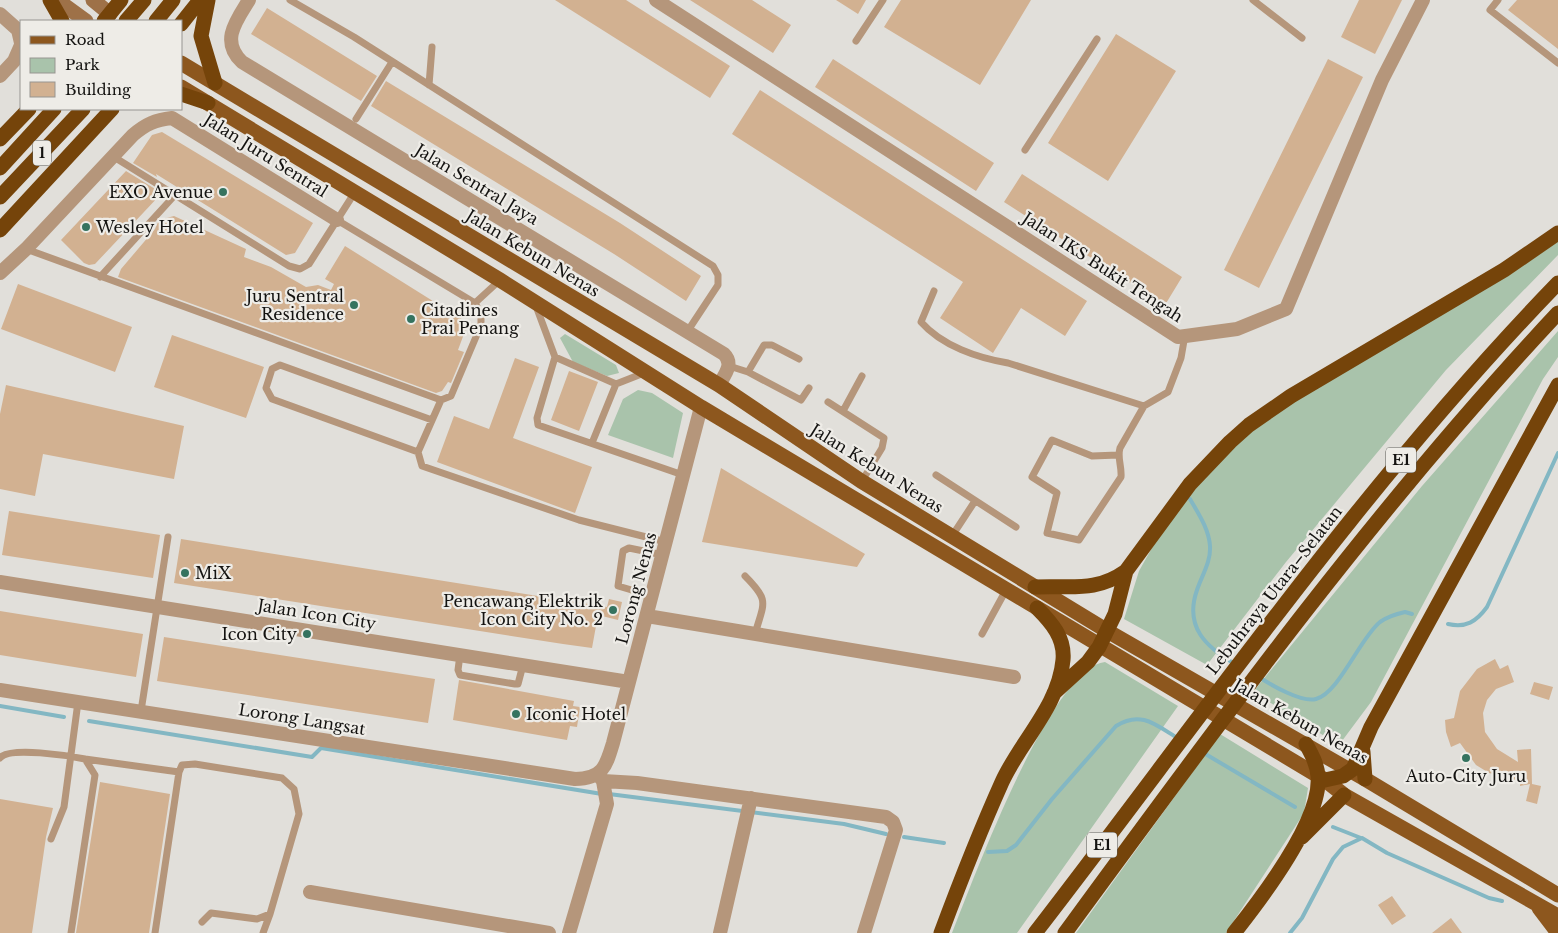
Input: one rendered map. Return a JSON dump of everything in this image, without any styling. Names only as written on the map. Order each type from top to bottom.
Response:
[{"type":"highway","points":[[50,0],[61,20]]},
{"type":"highway","points":[[111,19],[121,0]]},
{"type":"highway","points":[[127,20],[144,0]]},
{"type":"highway","points":[[157,20],[174,0]]},
{"type":"highway","points":[[182,23],[200,0]]},
{"type":"highway","points":[[208,0],[201,36],[215,83]]},
{"type":"highway","points":[[182,94],[208,103]]},
{"type":"highway","points":[[0,140],[28,110]]},
{"type":"highway","name":"1","points":[[0,168],[53,110]]},
{"type":"highway","name":"1","points":[[0,197],[82,110]]},
{"type":"highway","points":[[89,133],[94,110]]},
{"type":"highway","points":[[0,230],[111,110]]},
{"type":"highway","points":[[1035,587],[1091,587],[1115,579],[1126,571],[1190,484],[1248,425],[1291,396],[1504,270],[1558,233]]},
{"type":"highway","name":"Lebuhraya Utara–Selatan","points":[[1036,933],[1252,644],[1446,406],[1558,283]]},
{"type":"highway","name":"E1","points":[[1065,933],[1272,653],[1393,500],[1468,412],[1558,313]]},
{"type":"highway","points":[[1321,779],[1343,776],[1351,771],[1371,727],[1558,385]]},
{"type":"highway","points":[[1054,693],[1088,662],[1109,632],[1126,571]]},
{"type":"highway","points":[[941,933],[1003,780],[1054,693],[1063,662],[1062,642],[1051,622],[1037,608]]},
{"type":"highway","points":[[1365,779],[1362,760],[1364,745],[1371,727]]},
{"type":"highway","points":[[1234,933],[1266,892],[1294,845],[1315,800],[1321,779],[1315,761],[1306,744]]},
{"type":"highway","points":[[1294,845],[1344,795]]},
{"type":"main road","points":[[58,0],[85,20]]},
{"type":"main road","points":[[92,0],[111,19]]},
{"type":"main road","name":"Jalan Kebun Nenas","points":[[182,64],[718,385],[861,481],[1109,632],[1306,744],[1555,892]]},
{"type":"main road","points":[[182,88],[500,280],[645,373],[884,515],[1099,647],[1321,779],[1344,795],[1558,916]]},
{"type":"main road","points":[[1534,902],[1558,933]]},
{"type":"street","name":"Jalan Sentral Jaya","points":[[249,0],[232,28],[232,50],[242,62],[724,354],[728,358],[729,366]]},
{"type":"street","name":"Jalan IKS Bukit Tengah","points":[[656,0],[1178,337],[1237,330],[1286,309],[1382,80],[1423,0]]},
{"type":"street","points":[[0,14],[18,30],[20,39]]},
{"type":"street","points":[[0,76],[14,61],[20,46]]},
{"type":"street","name":"Jalan Juru Sentral","points":[[0,272],[26,249],[146,124],[172,118],[337,220]]},
{"type":"street","points":[[718,385],[729,366]]},
{"type":"street","name":"Lorong Nenas","points":[[569,933],[603,787],[606,764],[647,616],[701,407]]},
{"type":"street","name":"Jalan Icon City","points":[[0,582],[629,682]]},
{"type":"street","points":[[647,616],[1014,677]]},
{"type":"street","name":"Lorong Langsat","points":[[0,690],[575,779],[588,779],[603,787],[749,807],[886,817],[893,822],[896,830],[864,933]]},
{"type":"street","points":[[720,933],[749,807]]},
{"type":"street","points":[[310,892],[548,933]]},
{"type":"lane","points":[[290,0],[429,85],[713,266],[718,275],[718,285],[687,332]]},
{"type":"lane","points":[[856,42],[883,0]]},
{"type":"lane","points":[[1253,0],[1302,38]]},
{"type":"lane","points":[[1498,0],[1490,10],[1558,63]]},
{"type":"lane","points":[[1024,150],[1097,39]]},
{"type":"lane","points":[[429,85],[432,47]]},
{"type":"lane","points":[[356,119],[392,62]]},
{"type":"lane","points":[[114,156],[289,266],[300,269],[309,264],[337,220]]},
{"type":"lane","name":"Jalan Juru Sentral","points":[[355,192],[337,220],[475,302]]},
{"type":"lane","points":[[100,277],[175,195]]},
{"type":"lane","points":[[26,249],[441,400],[451,396],[481,325],[481,314],[475,302],[500,280]]},
{"type":"lane","points":[[934,291],[921,322],[932,335],[985,360],[1008,363],[1144,406]]},
{"type":"lane","points":[[534,301],[555,357],[537,418],[538,425],[684,475]]},
{"type":"lane","points":[[1118,455],[1092,456],[1052,440],[1032,477],[1057,493],[1047,533],[1079,540],[1121,477],[1122,466],[1118,455],[1120,448],[1144,406],[1168,392],[1181,358],[1185,335]]},
{"type":"lane","points":[[748,372],[764,345],[772,345],[799,359]]},
{"type":"lane","points":[[555,357],[616,384],[645,373]]},
{"type":"lane","points":[[418,452],[272,399],[266,388],[272,369],[280,364],[432,420]]},
{"type":"lane","points":[[729,366],[748,372],[801,400],[809,388]]},
{"type":"lane","points":[[843,411],[862,376]]},
{"type":"lane","points":[[592,443],[616,384]]},
{"type":"lane","points":[[441,400],[418,452],[422,466],[429,470],[665,548]]},
{"type":"lane","points":[[828,402],[884,438],[882,448],[861,481]]},
{"type":"lane","points":[[936,475],[1016,527]]},
{"type":"lane","points":[[952,536],[975,501]]},
{"type":"lane","points":[[141,711],[168,538]]},
{"type":"lane","points":[[652,596],[618,586],[623,551],[629,548],[665,548]]},
{"type":"lane","points":[[745,576],[762,593],[763,603],[755,634]]},
{"type":"lane","points":[[982,634],[1006,590]]},
{"type":"lane","points":[[460,655],[458,670],[460,675],[515,684],[518,684],[523,665]]},
{"type":"lane","points":[[51,840],[64,807],[78,702]]},
{"type":"lane","points":[[0,758],[10,752],[70,756],[179,772]]},
{"type":"lane","points":[[71,933],[95,775],[85,759]]},
{"type":"lane","points":[[155,933],[179,772],[182,764],[195,764],[282,778],[294,790],[299,814],[263,933]]},
{"type":"lane","points":[[202,922],[211,913],[257,919],[270,914]]},
{"type":"green space","points":[[1558,238],[1558,255],[1446,370],[1286,562],[1207,665],[1124,619],[1139,571],[1162,530],[1217,462],[1261,422]]},
{"type":"green space","points":[[1558,331],[1558,357],[1543,379],[1371,702],[1339,745],[1253,692],[1422,486]]},
{"type":"green space","points":[[565,334],[616,365],[619,373],[607,376],[573,362],[560,338]]},
{"type":"green space","points":[[638,390],[652,393],[683,413],[673,458],[608,435],[623,399]]},
{"type":"green space","points":[[1105,662],[1178,706],[1017,933],[952,933],[995,827],[1038,737],[1061,699],[1084,673]]},
{"type":"green space","points":[[1220,734],[1308,788],[1304,813],[1226,933],[1076,933]]},
{"type":"building","points":[[555,0],[626,0],[730,66],[710,98]]},
{"type":"building","points":[[690,0],[752,0],[791,25],[773,53]]},
{"type":"building","points":[[836,0],[866,0],[858,14]]},
{"type":"building","points":[[901,0],[1031,0],[980,85],[884,27]]},
{"type":"building","points":[[1359,0],[1402,0],[1375,54],[1341,37]]},
{"type":"building","points":[[1517,0],[1558,0],[1558,49],[1508,10]]},
{"type":"building","points":[[267,8],[377,76],[361,101],[251,34]]},
{"type":"building","points":[[1116,34],[1176,71],[1108,181],[1048,143]]},
{"type":"building","points":[[833,59],[994,163],[976,191],[815,87]]},
{"type":"building","points":[[1328,59],[1363,77],[1259,288],[1224,270]]},
{"type":"building","points":[[386,81],[620,223],[701,276],[686,301],[614,254],[371,106]]},
{"type":"building","points":[[760,90],[1087,301],[1065,336],[1021,308],[993,353],[940,318],[963,282],[732,134]]},
{"type":"building","name":"EXO Avenue","points":[[162,132],[313,223],[295,253],[286,255],[156,174],[157,177],[133,163],[152,135]]},
{"type":"building","points":[[126,171],[160,192],[160,195],[95,264],[89,265],[84,263],[61,240]]},
{"type":"building","points":[[1022,174],[1182,277],[1165,305],[1004,202]]},
{"type":"building","name":"Juru Sentral Residence","points":[[174,216],[246,249],[244,257],[271,267],[306,287],[318,285],[331,290],[334,284],[325,279],[345,246],[468,323],[458,350],[464,352],[451,383],[448,382],[442,391],[436,393],[118,277],[121,269],[155,229],[159,220]]},
{"type":"building","points":[[18,284],[132,327],[115,372],[1,329]]},
{"type":"building","points":[[172,335],[264,367],[246,418],[154,387]]},
{"type":"building","points":[[515,358],[539,367],[513,438],[592,467],[575,513],[437,462],[454,416],[489,429]]},
{"type":"building","points":[[569,371],[598,382],[579,431],[551,420]]},
{"type":"building","points":[[6,385],[184,426],[174,479],[43,454],[35,496],[0,489],[0,414]]},
{"type":"building","points":[[721,468],[865,554],[857,567],[702,542]]},
{"type":"building","points":[[9,511],[160,535],[153,578],[2,555]]},
{"type":"building","points":[[181,539],[607,607],[609,599],[622,602],[618,620],[598,615],[592,648],[563,644],[174,583]]},
{"type":"building","points":[[0,611],[143,634],[136,677],[0,655]]},
{"type":"building","points":[[164,637],[435,679],[428,723],[157,681]]},
{"type":"building","points":[[1495,659],[1500,669],[1508,665],[1514,682],[1496,689],[1487,700],[1483,713],[1485,732],[1497,749],[1518,762],[1517,750],[1531,749],[1532,784],[1541,786],[1537,804],[1526,801],[1530,784],[1520,786],[1520,781],[1489,773],[1476,765],[1460,743],[1451,747],[1446,732],[1445,720],[1454,718],[1460,691],[1477,669]]},
{"type":"building","name":"Iconic Hotel","points":[[459,680],[574,701],[573,706],[580,707],[577,727],[570,726],[567,740],[453,720]]},
{"type":"building","points":[[1534,682],[1553,687],[1549,700],[1530,694]]},
{"type":"building","points":[[100,782],[170,794],[149,933],[76,933]]},
{"type":"building","points":[[0,799],[53,808],[46,837],[32,933],[0,933]]},
{"type":"building","points":[[1392,896],[1406,916],[1392,925],[1378,905]]},
{"type":"building","points":[[1451,918],[1462,933],[1432,933]]},
{"type":"waterway","points":[[1448,624],[1460,625],[1470,623],[1479,617],[1487,607],[1558,453]]},
{"type":"waterway","points":[[1190,499],[1205,527],[1210,546],[1208,563],[1197,590],[1193,615],[1200,634],[1207,643],[1235,664]]},
{"type":"waterway","points":[[1259,677],[1295,696],[1310,700],[1316,699],[1325,695],[1333,687],[1372,630],[1380,622],[1405,612],[1412,614]]},
{"type":"waterway","points":[[0,706],[64,717]]},
{"type":"waterway","points":[[988,852],[1007,851],[1016,845],[1052,799],[1116,726],[1125,721],[1141,719],[1156,725],[1179,739]]},
{"type":"waterway","points":[[89,721],[312,757],[321,748],[602,794]]},
{"type":"waterway","points":[[1202,752],[1295,807]]},
{"type":"waterway","points":[[609,794],[844,824],[886,834]]},
{"type":"waterway","points":[[1333,827],[1361,838]]},
{"type":"waterway","points":[[904,837],[944,843]]},
{"type":"waterway","points":[[1290,933],[1302,918],[1333,859],[1343,847],[1362,838],[1387,853],[1489,898],[1502,901]]},
{"type":"place","name":"EXO Avenue","points":[[223,192]]},
{"type":"place","name":"Wesley Hotel","points":[[86,227]]},
{"type":"place","name":"Juru Sentral Residence","points":[[354,305]]},
{"type":"place","name":"Citadines Prai Penang","points":[[411,319]]},
{"type":"place","name":"MiX","points":[[185,573]]},
{"type":"place","name":"Pencawang Elektrik Icon City No. 2","points":[[613,610]]},
{"type":"place","name":"Icon City","points":[[307,634]]},
{"type":"place","name":"Iconic Hotel","points":[[516,714]]},
{"type":"place","name":"Auto-City Juru","points":[[1466,758]]}]
